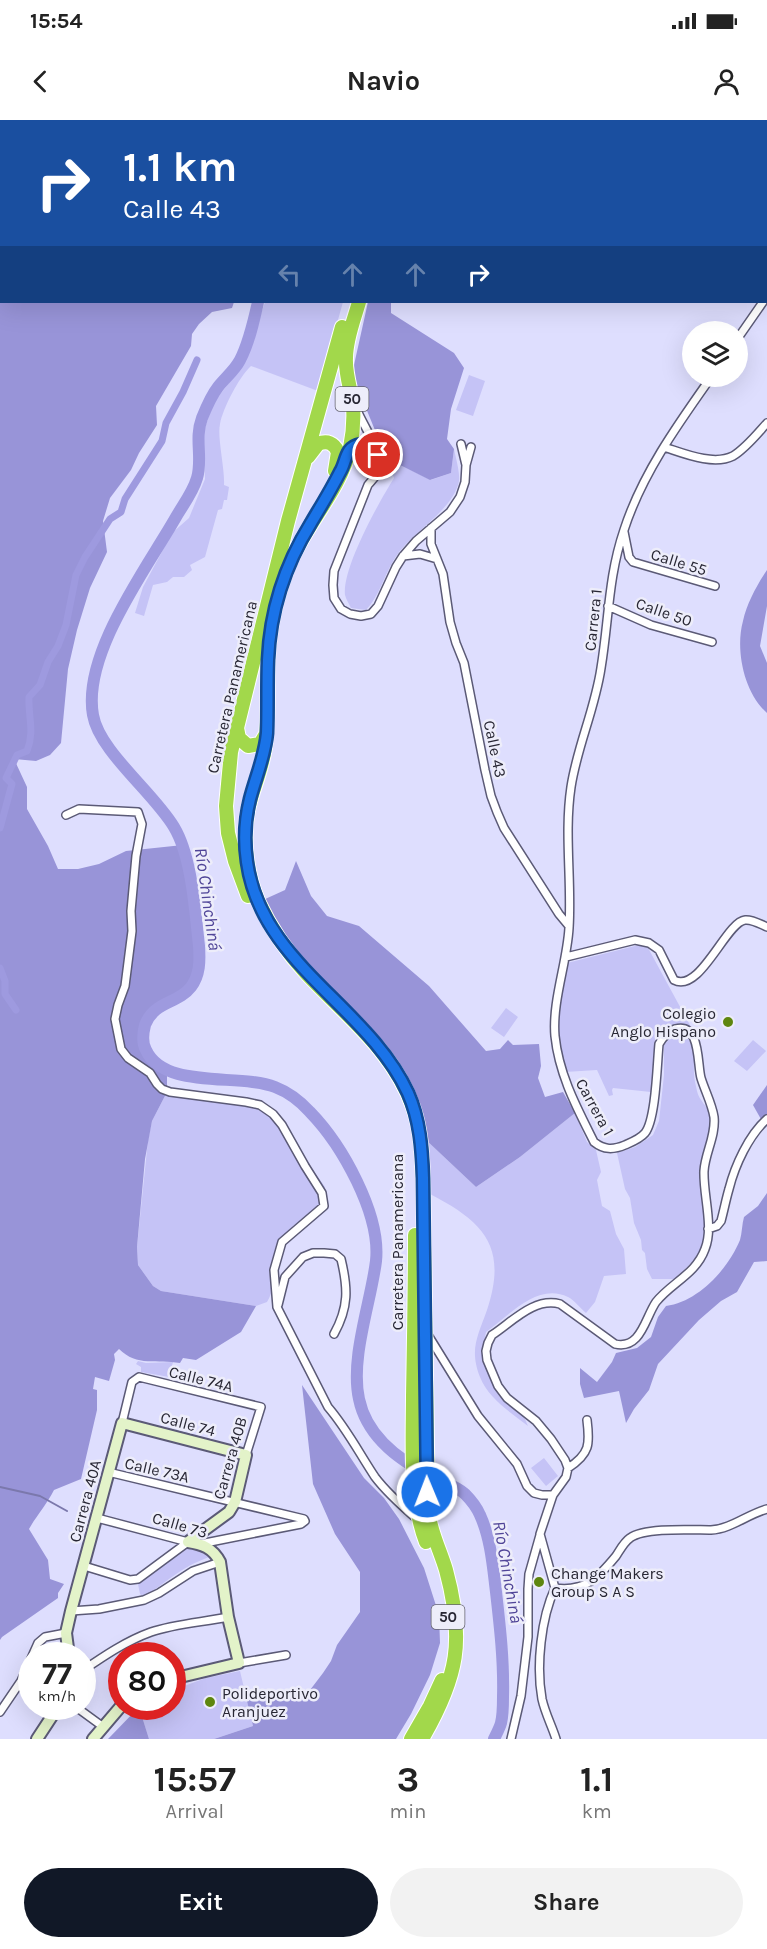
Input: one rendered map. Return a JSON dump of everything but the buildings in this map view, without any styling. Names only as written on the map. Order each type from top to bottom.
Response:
[{"type":"highway","name":"Carretera Panamericana","points":[[349,303],[303,464],[238,726],[229,763],[226,806],[228,833],[235,861],[251,903],[264,928],[302,978],[357,1033],[376,1057],[401,1098],[410,1125],[415,1178],[420,1522],[443,1592],[449,1634],[444,1674],[430,1706],[411,1739]]},
{"type":"highway","name":"Carretera Panamericana","points":[[358,303],[347,345],[346,368],[354,421],[349,452],[329,494],[295,551],[280,590],[270,637],[267,733],[263,760],[250,801],[246,841],[250,879],[258,901],[285,946],[306,973],[383,1052],[408,1094],[418,1122],[421,1140],[425,1330],[420,1431]]},
{"type":"highway","points":[[303,464],[318,444],[327,442],[335,446],[338,452],[337,466],[329,494]]},
{"type":"highway","points":[[238,726],[239,738],[248,746],[260,744],[267,733]]},
{"type":"highway","name":"Carretera Panamericana","points":[[421,1492],[449,1582],[457,1634],[452,1677],[438,1712],[423,1739]]},
{"type":"street","points":[[748,324],[762,303]]},
{"type":"street","points":[[350,385],[361,422],[374,445],[380,465],[379,471],[368,485],[334,571],[334,598],[341,609],[350,614],[361,616],[371,614],[378,606],[403,556],[450,512],[460,497],[465,482],[462,444]]},
{"type":"street","name":"Carrera 1","points":[[568,1468],[551,1439],[536,1421],[507,1398],[498,1386],[487,1360],[486,1351],[492,1335],[536,1305],[551,1302],[560,1304],[615,1344],[621,1345],[633,1341],[641,1333],[657,1301],[692,1271],[707,1243],[704,1172],[714,1129],[714,1118],[699,1070],[697,1047],[689,1030],[680,1028],[672,1030],[663,1037],[659,1044],[652,1115],[644,1135],[619,1148],[609,1149],[601,1148],[594,1142],[568,1090],[559,1062],[555,1036],[555,1018],[569,926],[568,808],[574,770],[600,678],[612,573],[624,530],[644,482],[664,447],[705,387]]},
{"type":"street","points":[[664,447],[687,454],[721,459],[732,456],[744,447],[767,423]]},
{"type":"street","points":[[349,452],[360,444],[374,445]]},
{"type":"street","points":[[465,465],[471,447]]},
{"type":"street","name":"Calle 43","points":[[431,528],[431,544],[443,574],[450,622],[464,663],[490,796],[504,828],[569,926]]},
{"type":"street","name":"Calle 55","points":[[624,530],[629,557],[633,562],[715,586]]},
{"type":"street","points":[[403,556],[420,554],[437,559]]},
{"type":"street","name":"Calle 50","points":[[608,606],[651,625],[712,642]]},
{"type":"street","points":[[66,816],[79,809],[138,812],[142,824],[130,911],[132,931],[125,986],[115,1019],[122,1049],[128,1058],[150,1073],[162,1089],[260,1106],[273,1114],[282,1125],[322,1193],[324,1206],[282,1242],[274,1270],[277,1307],[328,1407],[339,1420],[376,1478],[402,1507],[420,1522]]},
{"type":"street","points":[[566,957],[634,940],[649,943],[659,950],[674,980],[686,981],[693,977],[712,957],[739,921],[747,919],[767,927]]},
{"type":"street","points":[[708,1229],[717,1226],[721,1221],[732,1177],[760,1125],[767,1119]]},
{"type":"street","points":[[277,1307],[285,1277],[303,1257],[313,1253],[335,1254],[341,1259],[347,1292],[340,1322],[334,1334]]},
{"type":"street","points":[[425,1330],[478,1416],[517,1464],[527,1486],[534,1493],[542,1496],[553,1495]]},
{"type":"street","name":"Calle 74A","points":[[135,1378],[139,1377],[261,1407]]},
{"type":"street","name":"Carrera 40A","points":[[67,1642],[66,1633],[71,1611],[132,1382],[135,1378]]},
{"type":"street","name":"Carrera 40B","points":[[84,1566],[130,1580],[138,1579],[229,1512],[235,1502],[261,1407]]},
{"type":"street","points":[[511,1739],[521,1696],[526,1649],[529,1574],[553,1495],[566,1478],[568,1468],[586,1452],[589,1437],[587,1420]]},
{"type":"street","name":"Calle 74","points":[[122,1422],[246,1455]]},
{"type":"street","name":"Calle 73A","points":[[108,1472],[304,1519],[302,1524],[200,1544]]},
{"type":"street","points":[[555,1588],[566,1589],[587,1585],[629,1538],[636,1535],[677,1530],[712,1530],[725,1527],[767,1509]]},
{"type":"street","name":"Calle 73","points":[[97,1518],[200,1544],[216,1554],[220,1562]]},
{"type":"street","points":[[540,1534],[555,1588],[543,1624],[540,1665],[542,1700],[556,1739]]},
{"type":"street","points":[[71,1611],[99,1609],[144,1600],[193,1571],[220,1562],[228,1617],[239,1663]]},
{"type":"street","points":[[96,1662],[112,1651],[152,1632],[228,1617]]},
{"type":"street","points":[[0,1712],[21,1681],[38,1643],[45,1637],[66,1633]]},
{"type":"street","points":[[186,1676],[286,1655]]},
{"type":"street","points":[[93,1739],[108,1719]]},
{"type":"street","points":[[37,1739],[49,1720]]},
{"type":"street","points":[[94,1720],[102,1726]]},
{"type":"shaded area","points":[[0,303],[234,303],[232,308],[212,312],[192,334],[191,346],[156,406],[157,425],[131,470],[110,498],[103,521],[107,552],[90,588],[68,669],[61,743],[50,755],[36,761],[14,759],[27,787],[27,809],[58,869],[78,869],[99,864],[126,851],[183,845],[200,958],[198,973],[192,987],[158,1007],[147,1021],[143,1032],[145,1049],[167,1072],[167,1092],[152,1121],[145,1159],[137,1247],[138,1265],[153,1286],[161,1291],[256,1306],[241,1332],[196,1360],[183,1358],[180,1363],[140,1360],[126,1355],[119,1349],[114,1354],[115,1360],[109,1381],[95,1377],[93,1389],[97,1390],[97,1410],[81,1479],[54,1490],[29,1529],[48,1560],[50,1579],[64,1584],[58,1593],[58,1598],[0,1640]]},
{"type":"shaded area","points":[[265,303],[343,303],[318,391],[251,366],[246,371],[232,393],[220,424],[224,485],[229,487],[227,500],[224,500],[222,509],[218,510],[205,557],[190,565],[192,570],[184,577],[173,577],[167,582],[153,585],[144,616],[135,613],[143,587],[172,533],[189,518],[205,479],[203,433],[214,402],[244,364]]},
{"type":"shaded area","points":[[368,303],[391,303],[391,313],[454,353],[464,368],[451,409],[447,439],[454,449],[451,473],[430,480],[402,466],[388,462],[352,374]]},
{"type":"shaded area","points":[[469,375],[485,381],[473,416],[456,410]]},
{"type":"shaded area","points":[[454,449],[459,481],[449,502],[402,548],[366,610],[351,608],[345,595],[349,569],[363,535],[394,478],[388,462],[431,480],[451,473]]},
{"type":"shaded area","points":[[767,570],[767,606],[760,646],[767,663],[767,713],[752,694],[747,683],[740,645],[747,608]]},
{"type":"shaded area","points":[[296,861],[311,896],[327,916],[359,926],[429,986],[486,1051],[500,1049],[508,1040],[513,1045],[539,1044],[541,1066],[538,1078],[545,1097],[563,1092],[575,1113],[520,1157],[476,1187],[425,1139],[417,1106],[288,944],[263,900],[285,890]]},
{"type":"shaded area","points":[[635,946],[647,946],[691,1027],[670,1025],[658,1034],[655,1039],[651,1092],[613,1088],[613,1095],[609,1096],[597,1070],[565,1072],[561,1058],[559,1031],[567,963]]},
{"type":"shaded area","points":[[506,1008],[518,1017],[504,1037],[491,1028]]},
{"type":"shaded area","points":[[679,1034],[690,1041],[694,1050],[694,1078],[697,1091],[710,1115],[711,1122],[701,1170],[704,1235],[698,1254],[674,1279],[652,1279],[634,1223],[630,1198],[625,1189],[617,1153],[635,1147],[653,1135],[659,1121],[664,1075],[664,1045],[672,1036]]},
{"type":"shaded area","points":[[753,1040],[766,1051],[747,1071],[734,1061]]},
{"type":"shaded area","points":[[767,1085],[767,1118],[762,1121],[753,1105]]},
{"type":"shaded area","points":[[167,1092],[253,1101],[275,1116],[325,1187],[321,1204],[291,1228],[281,1242],[273,1286],[267,1302],[256,1306],[161,1291],[153,1286],[138,1265],[137,1247],[148,1140],[152,1121]]},
{"type":"shaded area","points":[[575,1113],[587,1142],[596,1150],[601,1172],[597,1180],[602,1206],[610,1211],[616,1234],[624,1249],[626,1274],[604,1276],[595,1302],[586,1313],[568,1297],[545,1294],[524,1303],[486,1332],[482,1355],[489,1376],[501,1398],[524,1417],[528,1426],[494,1398],[480,1377],[475,1350],[493,1288],[495,1269],[492,1253],[487,1239],[477,1226],[449,1204],[430,1194],[425,1139],[476,1187],[520,1157]]},
{"type":"shaded area","points":[[767,1193],[767,1261],[754,1262],[737,1292],[721,1301],[699,1320],[658,1364],[649,1390],[626,1423],[619,1391],[584,1398],[580,1384],[580,1368],[597,1382],[616,1353],[637,1348],[651,1337],[658,1317],[666,1306],[689,1298],[720,1273],[740,1240],[744,1217],[758,1206]]},
{"type":"shaded area","points":[[138,1361],[173,1362],[169,1377],[141,1372],[141,1367],[136,1364]]},
{"type":"shaded area","points":[[302,1385],[364,1478],[384,1498],[399,1519],[424,1568],[439,1615],[440,1643],[430,1675],[396,1739],[214,1739],[253,1726],[246,1697],[288,1693],[307,1694],[331,1661],[337,1645],[360,1612],[360,1572],[335,1534],[313,1484]]},
{"type":"shaded area","points":[[544,1458],[558,1476],[546,1486],[531,1468]]},
{"type":"shaded area","points":[[189,1545],[213,1556],[185,1568],[144,1597],[140,1594],[138,1584]]},
{"type":"shaded area","name":"Polideportivo Aranjuez","points":[[240,1671],[253,1726],[214,1739],[149,1739],[143,1720],[186,1720],[186,1685],[206,1678]]},
{"type":"shaded area","points":[[126,1720],[143,1720],[149,1739],[108,1739]]},
{"type":"waterway","name":"Río Chinchiná","points":[[258,303],[249,339],[240,360],[215,391],[202,418],[199,433],[199,471],[195,483],[119,612],[97,666],[92,691],[93,715],[97,729],[105,743],[174,827],[185,853],[192,885],[199,946],[198,973],[186,993],[154,1011],[145,1025],[143,1038],[146,1050],[155,1062],[169,1071],[185,1076],[260,1083],[289,1094],[322,1126],[335,1143],[357,1181],[366,1202],[376,1242],[376,1261],[357,1366],[359,1399],[369,1426],[387,1447],[422,1472],[462,1491],[476,1507],[484,1524],[493,1563],[502,1658],[503,1713],[494,1739]]},
{"type":"waterway","points":[[0,828],[12,784],[6,778],[17,755],[27,751],[29,744],[31,730],[29,697],[40,685],[48,662],[58,646],[66,625],[76,575],[110,519],[121,512],[125,499],[162,441],[166,423],[197,360]]},
{"type":"waterway","points":[[0,968],[5,981],[5,994],[16,1010]]},
{"type":"waterway","points":[[0,1487],[40,1496],[67,1511]]},
{"type":"place","name":"Colegio Anglo Hispano","points":[[728,1022]]},
{"type":"place","name":"Change Makers Group S A S","points":[[539,1582]]},
{"type":"place","name":"Polideportivo Aranjuez","points":[[210,1702]]},
{"type":"route","points":[[378,455],[374,445],[367,443],[354,447],[349,452],[329,494],[295,551],[280,590],[270,637],[265,748],[250,801],[246,841],[250,879],[258,901],[271,925],[306,973],[383,1052],[408,1094],[418,1122],[423,1178],[427,1492]]}]
